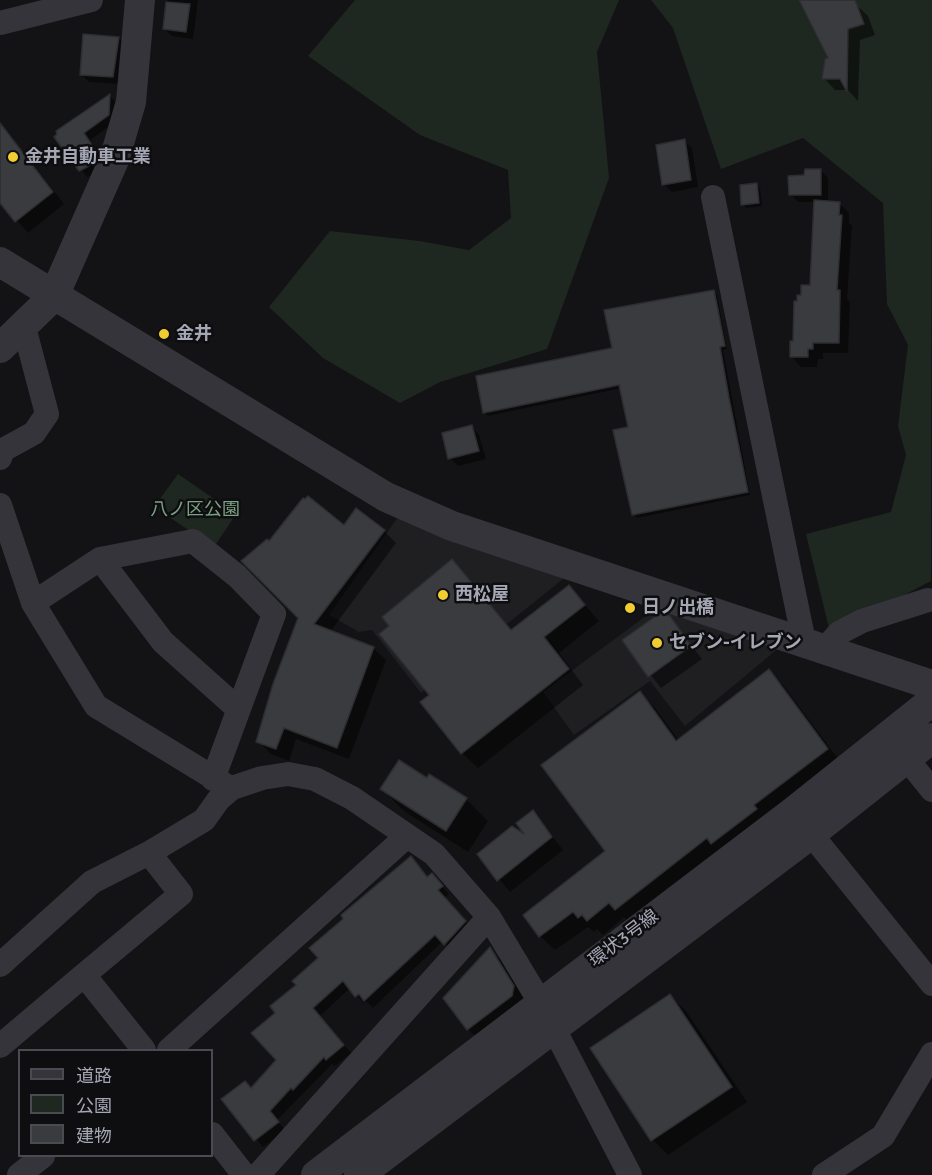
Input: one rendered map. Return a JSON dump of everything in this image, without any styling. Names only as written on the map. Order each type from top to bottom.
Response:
[{"type":"street","points":[[0,23],[91,0]]},
{"type":"street","points":[[0,348],[54,296],[114,160],[131,102],[140,0]]},
{"type":"street","points":[[713,197],[815,646]]},
{"type":"street","points":[[0,262],[386,497],[452,526],[932,685]]},
{"type":"street","points":[[0,458],[3,450],[34,433],[47,414],[24,327]]},
{"type":"street","points":[[0,505],[33,603],[96,706],[222,783],[288,774],[315,779],[352,798],[434,854],[489,917],[546,1015],[630,1175]]},
{"type":"street","points":[[0,965],[92,882],[149,853],[204,820],[219,799],[237,708],[274,614],[237,576],[193,541],[100,559],[33,603]]},
{"type":"street","points":[[100,559],[163,642],[237,708]]},
{"type":"street","points":[[815,646],[862,621],[931,596]]},
{"type":"street","name":"環状3号線","points":[[359,1175],[546,1015],[932,701]]},
{"type":"street","name":"環状3号線","points":[[316,1175],[811,834],[932,738]]},
{"type":"street","points":[[907,759],[932,790]]},
{"type":"street","points":[[811,834],[932,984]]},
{"type":"street","points":[[170,1049],[407,836]]},
{"type":"street","points":[[0,1046],[181,894],[149,853]]},
{"type":"street","points":[[258,1175],[489,917]]},
{"type":"street","points":[[84,975],[143,1049]]},
{"type":"street","points":[[824,1175],[882,1136],[932,1054]]},
{"type":"street","points":[[213,1135],[244,1175]]},
{"type":"street","points":[[19,1175],[41,1157]]},
{"type":"shaded area","name":"西松屋","points":[[400,514],[568,575],[421,693],[372,630],[359,632],[329,615]]},
{"type":"shaded area","points":[[662,604],[780,647],[685,726],[650,681],[574,735],[543,692]]},
{"type":"green space","points":[[355,0],[619,0],[597,52],[609,178],[547,349],[440,382],[400,403],[323,358],[269,307],[330,231],[419,241],[469,250],[511,218],[508,170],[420,135],[308,56]]},
{"type":"green space","points":[[651,0],[932,0],[931,581],[887,604],[829,628],[806,534],[891,512],[906,455],[898,426],[908,345],[887,304],[883,203],[803,138],[721,169],[673,28]]},
{"type":"green space","name":"八ノ区公園","points":[[178,474],[236,514],[214,547],[154,507]]},
{"type":"building","points":[[799,0],[855,0],[864,24],[848,29],[847,92],[840,79],[822,79],[825,59],[828,58]]},
{"type":"building","points":[[166,2],[190,4],[186,32],[163,29]]},
{"type":"building","points":[[83,34],[119,37],[113,77],[80,75]]},
{"type":"building","points":[[110,94],[109,115],[84,133],[98,154],[93,164],[79,171],[54,137],[57,134],[56,131]]},
{"type":"building","name":"金井自動車工業","points":[[0,123],[53,192],[15,222],[0,203]]},
{"type":"building","points":[[685,139],[691,180],[662,185],[656,145]]},
{"type":"building","points":[[805,169],[821,169],[821,195],[789,195],[788,176],[804,175]]},
{"type":"building","points":[[757,183],[759,203],[741,205],[740,185]]},
{"type":"building","points":[[814,200],[840,202],[839,215],[842,215],[837,290],[840,290],[839,343],[813,343],[813,349],[808,349],[808,357],[790,357],[790,341],[793,341],[794,301],[797,301],[797,295],[801,295],[801,285],[810,285]]},
{"type":"building","points":[[714,290],[725,346],[720,347],[748,492],[632,515],[613,430],[628,427],[619,385],[483,413],[476,376],[612,348],[604,310]]},
{"type":"building","points":[[472,425],[479,451],[448,459],[442,433]]},
{"type":"building","points":[[308,496],[344,525],[356,508],[385,530],[314,624],[374,647],[337,748],[284,728],[276,749],[256,742],[273,684],[298,618],[241,561],[267,539],[269,541],[303,498]]},
{"type":"building","points":[[452,559],[511,630],[569,585],[585,605],[544,637],[569,669],[461,754],[420,702],[429,695],[379,634],[389,626],[382,617]]},
{"type":"building","name":"セブン-イレブン","points":[[660,613],[670,616],[691,646],[648,677],[622,640]]},
{"type":"building","points":[[769,669],[828,749],[754,805],[757,809],[711,844],[707,838],[615,910],[609,903],[587,921],[582,915],[578,918],[573,912],[539,937],[523,915],[605,851],[541,765],[640,691],[676,741]]},
{"type":"building","points":[[399,760],[427,778],[429,774],[467,798],[446,831],[380,789]]},
{"type":"building","points":[[533,810],[552,837],[497,881],[477,854],[512,826],[524,834],[516,823]]},
{"type":"building","points":[[411,856],[427,877],[432,873],[443,886],[438,890],[466,921],[444,945],[435,935],[364,1001],[359,994],[355,997],[343,981],[313,1008],[344,1045],[326,1060],[324,1057],[293,1090],[291,1088],[270,1111],[279,1122],[254,1141],[221,1099],[245,1081],[251,1088],[276,1060],[251,1033],[275,1013],[270,1006],[296,985],[292,981],[318,958],[309,948],[343,919],[341,915]]},
{"type":"building","points":[[490,947],[514,986],[512,996],[467,1030],[443,998]]},
{"type":"building","points":[[670,994],[732,1087],[651,1141],[590,1048]]},
{"type":"place","name":"金井自動車工業","points":[[13,157]]},
{"type":"place","name":"金井","points":[[164,334]]},
{"type":"place","name":"西松屋","points":[[443,595]]},
{"type":"place","name":"日ノ出橋","points":[[630,608]]},
{"type":"place","name":"セブン-イレブン","points":[[657,643]]}]
